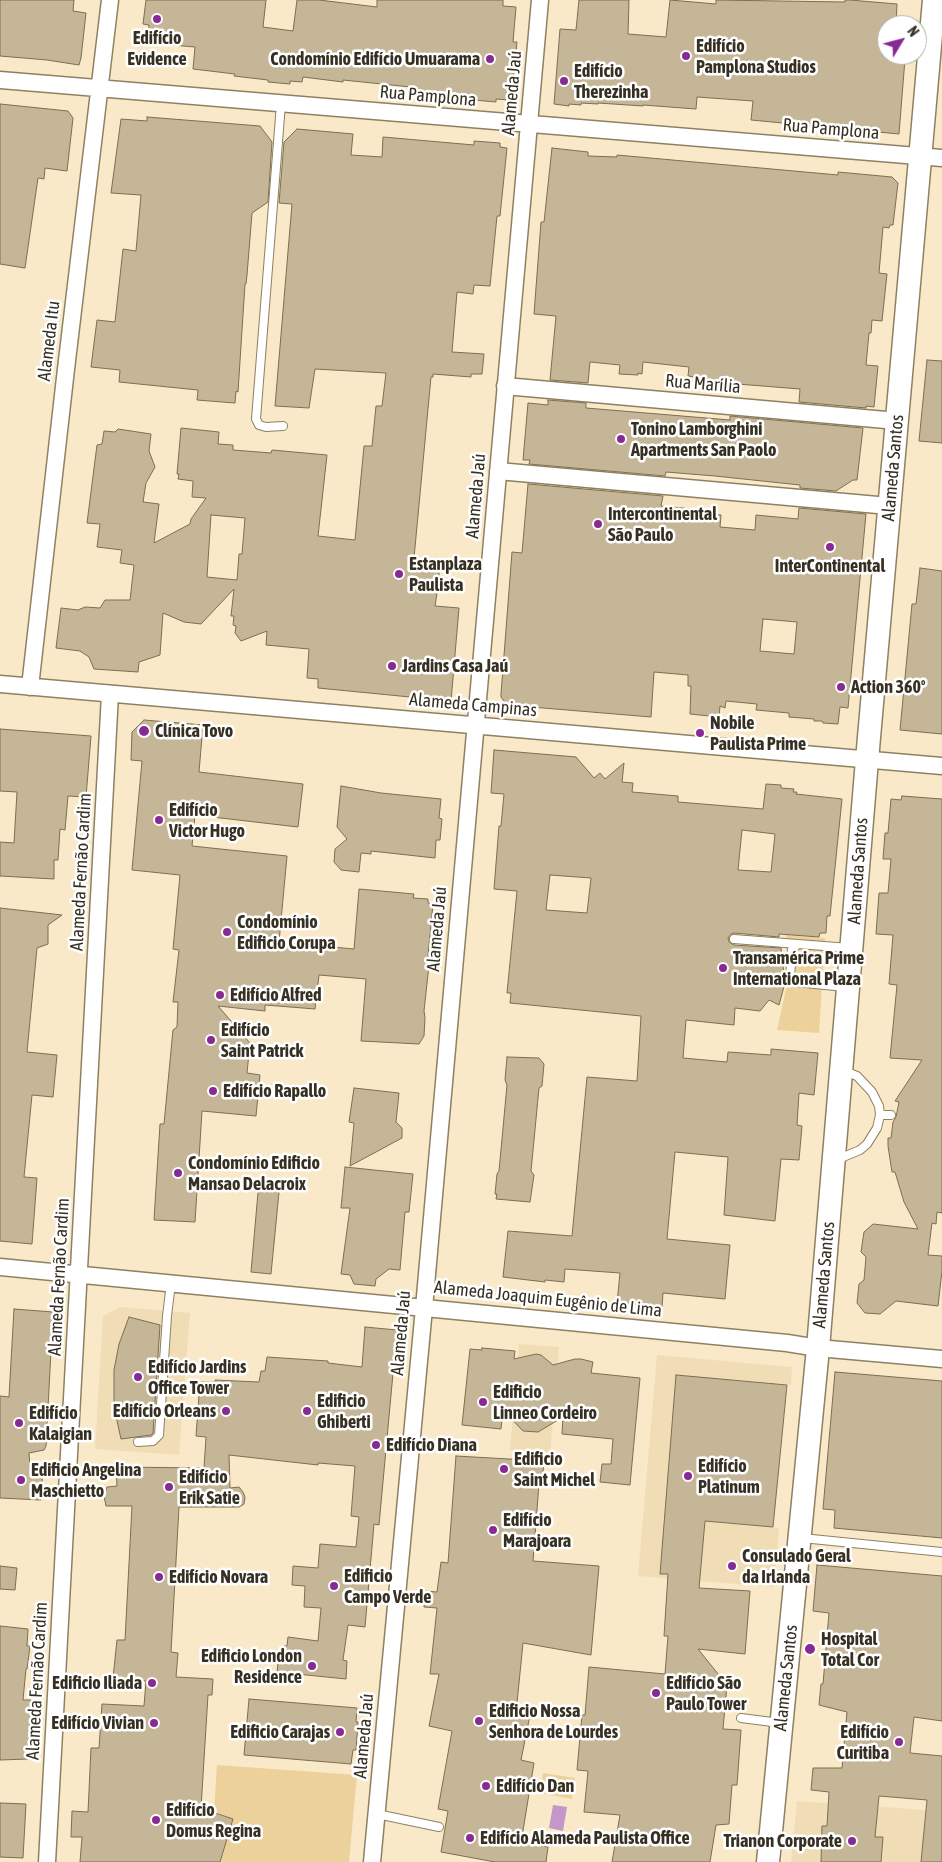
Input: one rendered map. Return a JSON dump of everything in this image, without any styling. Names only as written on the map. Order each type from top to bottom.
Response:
[{"type":"street","name":"Alameda Itu","points":[[30,687],[110,0]]},
{"type":"street","name":"Alameda Jaú","points":[[372,1862],[424,1308],[540,0]]},
{"type":"street","name":"Alameda Santos","points":[[768,1862],[818,1348],[896,421],[931,157],[934,0]]},
{"type":"street","name":"Rua Pamplona","points":[[0,80],[931,157]]},
{"type":"street","name":"Rua Marília","points":[[505,386],[896,421]]},
{"type":"street","points":[[498,471],[889,506]]},
{"type":"street","name":"Alameda Campinas","points":[[0,684],[942,766]]},
{"type":"street","name":"Alameda Fernão Cardim","points":[[47,1862],[110,694]]},
{"type":"street","name":"Alameda Joaquim Eugênio de Lima","points":[[0,1267],[787,1343],[818,1348],[942,1360]]},
{"type":"lane","points":[[281,104],[256,419],[259,425],[266,427],[283,426]]},
{"type":"lane","points":[[734,939],[852,948]]},
{"type":"lane","points":[[798,944],[792,949],[790,977],[795,982],[849,987]]},
{"type":"lane","points":[[834,1161],[855,1153],[866,1144],[877,1128],[880,1115],[879,1106],[872,1092],[857,1076],[842,1070]]},
{"type":"lane","points":[[880,1115],[891,1115]]},
{"type":"lane","points":[[138,1442],[153,1441],[159,1435],[171,1283]]},
{"type":"lane","points":[[800,1538],[942,1552]]},
{"type":"lane","points":[[741,1718],[782,1723]]},
{"type":"lane","points":[[377,1814],[439,1827]]},
{"type":"shaded area","points":[[786,935],[825,938],[819,1033],[777,1030],[788,980]]},
{"type":"shaded area","points":[[121,1307],[190,1313],[179,1455],[95,1449],[103,1316]]},
{"type":"shaded area","points":[[519,1344],[559,1347],[550,1455],[510,1450]]},
{"type":"shaded area","points":[[657,1355],[792,1367],[791,1385],[725,1379],[712,1522],[779,1528],[774,1587],[638,1576]]},
{"type":"shaded area","points":[[217,1765],[357,1775],[349,1862],[220,1862],[233,1819],[214,1811]]},
{"type":"shaded area","points":[[543,1773],[575,1778],[572,1799],[540,1793]]},
{"type":"shaded area","points":[[797,1801],[926,1810],[921,1862],[791,1862]]},
{"type":"shaded area","points":[[553,1805],[567,1807],[563,1831],[549,1828]]},
{"type":"building","points":[[0,0],[74,0],[73,11],[86,13],[79,65],[0,56]]},
{"type":"building","points":[[146,0],[266,0],[263,27],[293,31],[297,0],[319,0],[377,7],[377,0],[503,0],[503,6],[516,7],[513,42],[517,42],[512,91],[509,91],[509,100],[496,99],[496,102],[462,99],[462,96],[411,91],[411,87],[303,77],[302,82],[290,81],[290,84],[193,69],[195,47],[147,43],[149,25],[143,24]]},
{"type":"building","points":[[579,0],[629,0],[628,34],[666,37],[670,0],[716,4],[716,0],[845,2],[845,0],[850,0],[897,4],[896,15],[877,15],[877,65],[905,65],[899,134],[751,120],[753,101],[697,97],[696,109],[598,103],[569,104],[569,106],[554,104],[560,29],[576,30]]},
{"type":"building","points":[[0,104],[68,111],[73,118],[67,171],[45,168],[44,179],[38,178],[25,268],[0,264]]},
{"type":"building","points":[[147,117],[260,126],[272,142],[268,202],[252,213],[238,392],[236,391],[235,403],[197,400],[198,390],[119,382],[120,370],[91,367],[97,320],[115,322],[123,249],[136,251],[141,195],[111,193],[121,119],[147,121]]},
{"type":"building","points":[[297,129],[353,134],[351,155],[382,157],[383,137],[474,145],[474,141],[500,143],[500,147],[507,148],[500,216],[497,216],[490,286],[474,285],[473,294],[457,292],[452,352],[484,354],[482,374],[471,374],[471,377],[433,374],[433,377],[431,377],[414,558],[439,560],[439,581],[435,606],[459,608],[451,701],[318,688],[318,679],[307,678],[309,649],[266,645],[267,631],[241,641],[235,633],[236,626],[233,625],[234,616],[231,616],[234,589],[201,624],[184,622],[163,613],[160,655],[139,662],[138,672],[94,669],[89,657],[80,651],[56,648],[61,608],[78,610],[85,607],[100,608],[105,600],[130,600],[134,565],[120,563],[122,550],[97,547],[100,524],[87,523],[97,445],[102,444],[104,431],[115,432],[118,429],[151,434],[149,451],[155,467],[146,483],[143,502],[159,504],[154,543],[190,524],[191,519],[206,498],[192,497],[193,481],[178,479],[181,428],[219,432],[218,444],[233,445],[233,450],[271,453],[272,450],[327,455],[318,536],[355,540],[364,446],[372,446],[376,406],[382,406],[386,373],[315,369],[309,408],[275,406],[292,204],[279,203],[284,142]],"holes":[[[211,515],[245,518],[242,554],[239,554],[237,580],[207,577]]]},
{"type":"building","points":[[552,148],[588,152],[588,156],[617,157],[617,155],[838,175],[838,172],[892,177],[898,183],[893,225],[890,225],[889,228],[883,227],[879,273],[887,274],[882,321],[872,320],[866,365],[878,366],[874,407],[866,406],[866,408],[799,402],[800,389],[700,381],[700,378],[688,376],[689,367],[643,362],[642,374],[638,373],[638,375],[619,374],[620,365],[590,362],[588,383],[550,380],[556,316],[534,314],[541,222],[544,222]]},
{"type":"building","points":[[927,360],[942,361],[942,443],[919,441]]},
{"type":"building","points":[[548,400],[586,403],[586,408],[730,420],[730,416],[863,428],[857,480],[853,480],[836,491],[800,488],[800,485],[715,476],[666,472],[665,476],[529,464],[530,460],[523,460],[528,403],[548,405]]},
{"type":"building","points":[[528,484],[663,496],[661,506],[703,510],[702,513],[721,515],[720,527],[755,530],[756,515],[798,519],[799,508],[866,514],[848,708],[840,707],[838,724],[823,723],[822,721],[814,721],[814,719],[789,717],[789,713],[756,710],[757,704],[726,701],[725,708],[720,706],[719,717],[690,714],[691,686],[688,686],[688,675],[654,672],[651,717],[507,705],[501,694],[512,552],[522,553]],"holes":[[[763,619],[797,622],[794,654],[760,651]]]},
{"type":"building","points":[[920,568],[942,571],[942,734],[900,730],[912,604],[916,604]]},
{"type":"building","points":[[144,720],[203,725],[199,772],[303,784],[298,827],[195,815],[192,846],[287,856],[279,942],[354,949],[359,889],[414,894],[413,898],[428,899],[428,903],[433,904],[424,1011],[424,1036],[419,1044],[361,1041],[366,979],[319,975],[315,1009],[265,1005],[265,1011],[218,1006],[250,1043],[247,1073],[260,1075],[256,1116],[202,1111],[195,1222],[154,1220],[160,1124],[164,1124],[173,1030],[177,1027],[178,1002],[173,1002],[179,950],[173,949],[180,875],[132,870],[142,761],[131,760],[132,732]]},
{"type":"building","points":[[0,729],[91,736],[86,797],[68,796],[65,830],[60,829],[58,860],[54,860],[54,879],[0,876],[0,842],[14,843],[17,792],[0,791]]},
{"type":"building","points":[[494,750],[576,757],[594,778],[600,773],[605,779],[624,763],[622,782],[633,783],[632,792],[678,796],[678,802],[763,809],[766,784],[781,785],[781,788],[794,789],[793,792],[797,792],[796,794],[842,799],[830,916],[827,916],[826,933],[820,933],[819,937],[779,934],[779,937],[734,933],[728,938],[729,942],[734,945],[781,948],[785,983],[779,1005],[769,1000],[760,1011],[735,1008],[734,1025],[686,1020],[683,1058],[727,1062],[728,1052],[771,1055],[771,1049],[818,1053],[814,1095],[799,1093],[797,1125],[802,1126],[799,1160],[781,1159],[775,1221],[724,1215],[728,1157],[675,1152],[667,1239],[730,1245],[725,1299],[663,1293],[662,1307],[617,1303],[620,1273],[565,1269],[564,1282],[545,1280],[545,1282],[503,1277],[508,1231],[572,1236],[587,1077],[637,1081],[641,1016],[510,1003],[511,993],[507,993],[517,891],[494,889],[499,826],[501,826],[504,794],[491,793]],"holes":[[[742,830],[775,834],[771,872],[738,870]],[[550,875],[591,878],[587,913],[546,910]]]},
{"type":"building","points":[[341,786],[381,793],[441,799],[439,818],[442,819],[440,840],[436,840],[435,858],[371,851],[371,854],[361,853],[359,872],[341,870],[334,862],[335,849],[347,839],[337,827]]},
{"type":"building","points":[[902,796],[942,799],[942,1213],[937,1212],[936,1224],[932,1223],[928,1255],[942,1256],[942,1271],[938,1306],[896,1301],[880,1314],[865,1313],[857,1303],[859,1284],[864,1280],[866,1257],[861,1252],[864,1232],[873,1224],[918,1229],[904,1202],[895,1172],[892,1172],[888,1138],[891,1138],[893,1122],[899,1102],[895,1101],[922,1060],[890,1058],[897,985],[889,984],[893,935],[876,934],[879,893],[888,893],[891,859],[883,859],[885,833],[888,833],[891,799],[901,800]]},
{"type":"building","points":[[0,908],[62,915],[48,925],[48,944],[37,948],[27,1052],[57,1055],[53,1097],[32,1095],[24,1177],[37,1178],[32,1244],[0,1241]]},
{"type":"building","points":[[507,1057],[539,1058],[544,1064],[542,1086],[539,1088],[531,1171],[534,1175],[530,1202],[496,1199],[497,1194],[495,1194],[507,1085],[505,1080]]},
{"type":"building","points":[[354,1088],[399,1093],[396,1122],[402,1128],[402,1138],[350,1166],[354,1123],[349,1122]]},
{"type":"building","points":[[345,1167],[413,1174],[409,1212],[405,1212],[400,1270],[389,1269],[376,1279],[375,1286],[354,1284],[350,1275],[341,1274],[350,1208],[341,1208]]},
{"type":"building","points":[[259,1181],[280,1182],[271,1274],[251,1272]]},
{"type":"building","points":[[14,1309],[53,1312],[46,1446],[44,1450],[29,1453],[30,1466],[43,1466],[41,1500],[0,1498],[0,1396],[9,1397]]},
{"type":"building","name":"Edifício Jardins Office Tower","points":[[129,1317],[160,1325],[153,1433],[151,1435],[121,1439],[114,1407],[114,1370],[119,1344]]},
{"type":"building","points":[[365,1327],[397,1330],[379,1525],[374,1524],[365,1627],[348,1625],[343,1660],[347,1661],[346,1679],[277,1672],[279,1654],[284,1654],[284,1646],[287,1646],[288,1637],[318,1641],[321,1608],[304,1607],[305,1586],[292,1585],[293,1566],[318,1568],[320,1544],[356,1547],[359,1517],[351,1516],[355,1466],[318,1463],[318,1465],[229,1455],[230,1488],[239,1487],[245,1497],[244,1504],[239,1507],[179,1507],[171,1652],[178,1653],[176,1677],[213,1679],[212,1695],[208,1695],[201,1808],[233,1819],[220,1862],[80,1862],[82,1837],[71,1837],[72,1811],[88,1812],[91,1748],[99,1748],[102,1704],[144,1706],[146,1681],[113,1678],[117,1640],[125,1640],[132,1506],[106,1506],[104,1496],[107,1487],[117,1486],[116,1467],[204,1468],[206,1437],[196,1436],[200,1382],[215,1382],[215,1380],[259,1382],[261,1371],[265,1371],[267,1357],[328,1361],[328,1363],[362,1367]]},
{"type":"building","points":[[482,1348],[515,1351],[514,1359],[536,1354],[541,1355],[553,1365],[581,1359],[593,1362],[591,1373],[640,1378],[630,1485],[600,1482],[602,1464],[611,1464],[613,1439],[562,1434],[563,1417],[538,1432],[523,1431],[503,1410],[501,1429],[462,1425],[470,1349],[482,1350]]},
{"type":"building","points":[[835,1372],[942,1381],[942,1538],[834,1528],[835,1510],[823,1509]]},
{"type":"building","points":[[676,1375],[787,1385],[773,1527],[705,1521],[699,1588],[750,1591],[745,1654],[698,1649],[727,1685],[723,1729],[741,1730],[737,1785],[732,1785],[729,1824],[716,1825],[710,1862],[612,1862],[620,1815],[584,1812],[588,1771],[577,1770],[582,1715],[585,1715],[589,1667],[665,1674],[668,1636],[664,1636],[668,1574],[660,1574]]},
{"type":"building","points":[[456,1456],[544,1461],[542,1484],[539,1484],[533,1561],[599,1566],[591,1655],[523,1643],[516,1713],[530,1715],[521,1760],[534,1763],[521,1843],[548,1847],[546,1862],[495,1862],[441,1852],[448,1811],[438,1809],[452,1731],[429,1726],[439,1674],[430,1674],[437,1608],[424,1607],[425,1591],[437,1592],[441,1562],[448,1563]]},
{"type":"building","points":[[817,1565],[942,1576],[942,1721],[914,1717],[910,1753],[942,1756],[942,1862],[921,1862],[927,1800],[879,1796],[875,1837],[883,1837],[881,1862],[821,1862],[822,1826],[827,1826],[829,1792],[811,1790],[813,1768],[842,1768],[847,1712],[819,1705],[821,1684],[823,1684],[829,1613],[813,1611]]},
{"type":"building","points":[[0,1566],[17,1568],[15,1590],[0,1589]]},
{"type":"building","points":[[0,1626],[28,1629],[27,1646],[30,1646],[23,1700],[31,1700],[28,1759],[0,1760]]},
{"type":"building","name":"Edificio Carajas","points":[[249,1699],[357,1708],[356,1750],[353,1750],[351,1764],[244,1755]]},
{"type":"building","points":[[0,1803],[26,1804],[23,1858],[0,1857]]},
{"type":"place","name":"Edifício Evidence","points":[[157,19]]},
{"type":"place","name":"Edifício Pamplona Studios","points":[[686,56]]},
{"type":"place","name":"Condomínio Edifício Umuarama","points":[[490,59]]},
{"type":"place","name":"Edifício Therezinha","points":[[564,81]]},
{"type":"place","name":"Tonino Lamborghini Apartments San Paolo","points":[[621,439]]},
{"type":"place","name":"Intercontinental São Paulo","points":[[598,524]]},
{"type":"place","name":"InterContinental","points":[[830,547]]},
{"type":"place","name":"Estanplaza Paulista","points":[[399,574]]},
{"type":"place","name":"Jardins Casa Jaú","points":[[392,666]]},
{"type":"place","name":"Action 360º","points":[[841,687]]},
{"type":"place","name":"Clínica Tovo","points":[[144,731]]},
{"type":"place","name":"Nobile Paulista Prime","points":[[700,733]]},
{"type":"place","name":"Edifício Victor Hugo","points":[[159,820]]},
{"type":"place","name":"Condomínio Edificio Corupa","points":[[227,932]]},
{"type":"place","name":"Transamérica Prime International Plaza","points":[[723,968]]},
{"type":"place","name":"Edifício Alfred","points":[[220,995]]},
{"type":"place","name":"Edifício Saint Patrick","points":[[211,1040]]},
{"type":"place","name":"Edifício Rapallo","points":[[213,1091]]},
{"type":"place","name":"Condomínio Edificio Mansao Delacroix","points":[[178,1173]]},
{"type":"place","name":"Edifício Jardins Office Tower","points":[[138,1377]]},
{"type":"place","name":"Edificio Linneo Cordeiro","points":[[483,1402]]},
{"type":"place","name":"Edifício Orleans","points":[[226,1411]]},
{"type":"place","name":"Edificio Ghiberti","points":[[307,1411]]},
{"type":"place","name":"Edifício Kalaigian","points":[[19,1423]]},
{"type":"place","name":"Edifício Diana","points":[[376,1445]]},
{"type":"place","name":"Edificio Saint Michel","points":[[504,1469]]},
{"type":"place","name":"Edifício Platinum","points":[[688,1476]]},
{"type":"place","name":"Edificio Angelina Maschietto","points":[[21,1480]]},
{"type":"place","name":"Edifício Erik Satie","points":[[169,1487]]},
{"type":"place","name":"Edifício Marajoara","points":[[493,1530]]},
{"type":"place","name":"Consulado Geral da Irlanda","points":[[732,1566]]},
{"type":"place","name":"Edifício Novara","points":[[159,1577]]},
{"type":"place","name":"Edificio Campo Verde","points":[[334,1586]]},
{"type":"place","name":"Hospital Total Cor","points":[[810,1649]]},
{"type":"place","name":"Edificio London Residence","points":[[312,1666]]},
{"type":"place","name":"Edificio Iliada","points":[[152,1683]]},
{"type":"place","name":"Edifício São Paulo Tower","points":[[656,1693]]},
{"type":"place","name":"Edificio Nossa Senhora de Lourdes","points":[[479,1721]]},
{"type":"place","name":"Edifício Vivian","points":[[154,1723]]},
{"type":"place","name":"Edificio Carajas","points":[[340,1732]]},
{"type":"place","name":"Edifício Curitiba","points":[[899,1742]]},
{"type":"place","name":"Edifício Dan","points":[[486,1786]]},
{"type":"place","name":"Edifício Domus Regina","points":[[156,1820]]},
{"type":"place","name":"Edifício Alameda Paulista Office","points":[[470,1838]]},
{"type":"place","name":"Trianon Corporate","points":[[852,1841]]}]
